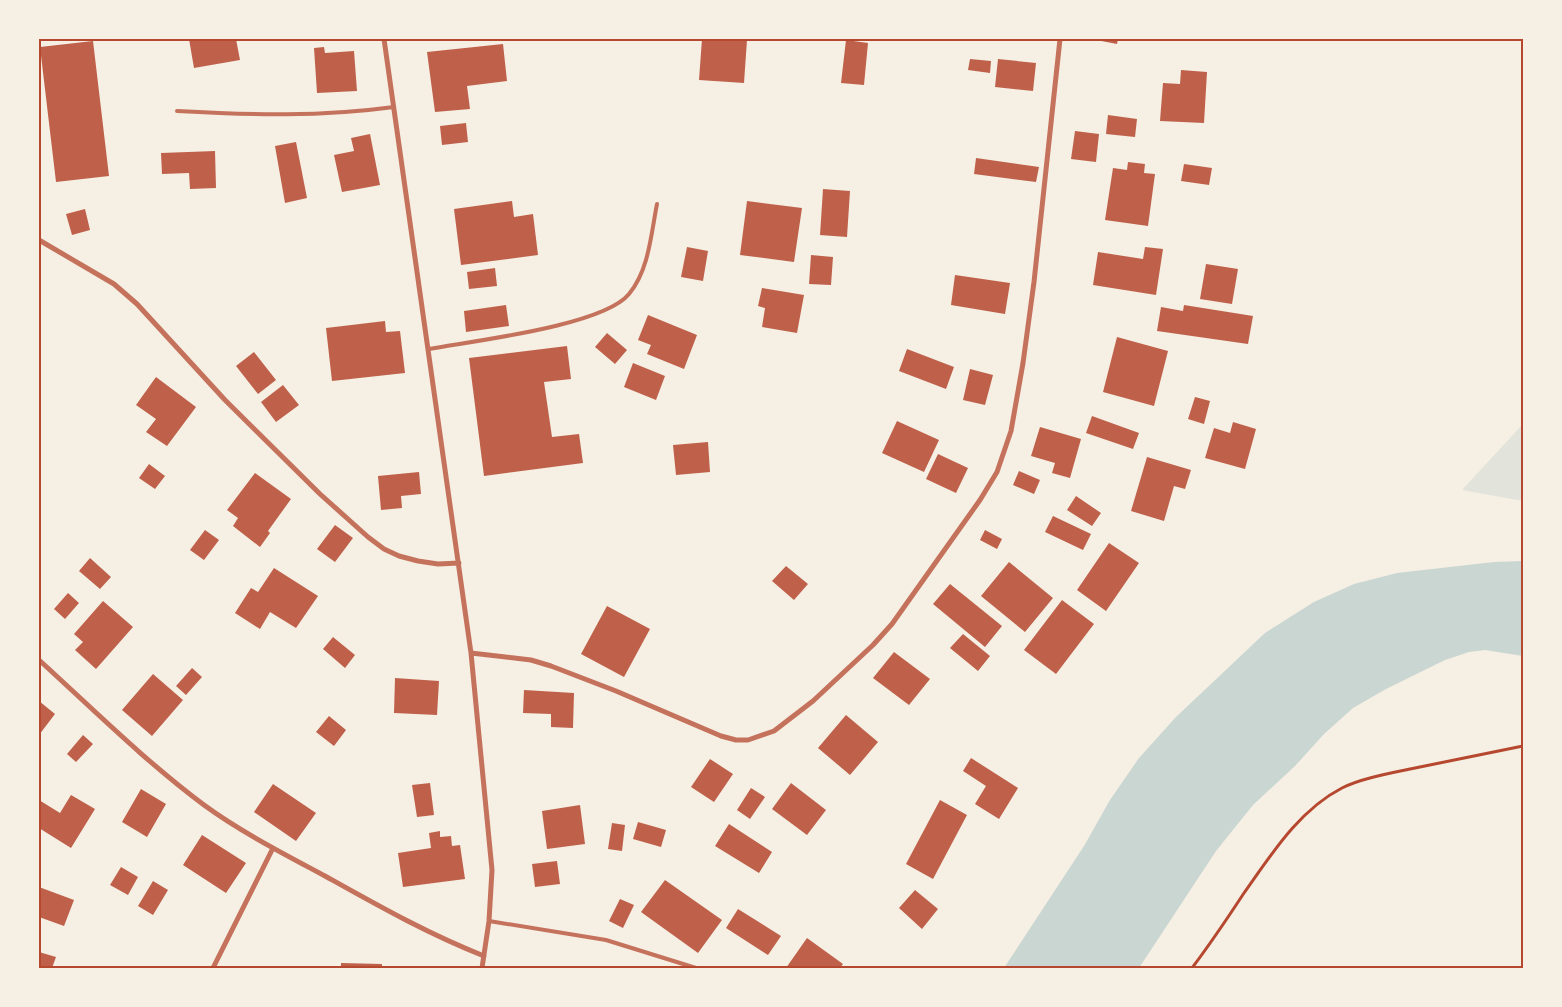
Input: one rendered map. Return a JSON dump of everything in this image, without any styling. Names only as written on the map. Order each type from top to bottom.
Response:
[{"type":"street","points":[[384,39],[471,653],[492,870],[489,921],[482,968]]},
{"type":"street","points":[[471,653],[531,660],[551,666],[616,691],[721,736],[736,740],[748,740],[774,731],[813,702],[873,645],[892,624],[980,500],[997,472],[1004,453],[1018,398],[1033,291],[1060,39]]},
{"type":"street","points":[[39,240],[114,284],[137,304],[226,400],[320,494],[368,537],[384,549],[418,562],[438,564],[459,563]]},
{"type":"street","points":[[39,660],[142,755],[206,806],[273,848],[419,927],[452,944],[484,956]]},
{"type":"street","points":[[213,968],[273,848]]},
{"type":"lane","points":[[177,111],[309,115],[355,113],[394,108]]},
{"type":"lane","points":[[429,349],[571,322],[596,315],[618,304],[628,296],[640,277],[645,263],[657,204]]},
{"type":"lane","points":[[489,921],[606,940],[696,968]]},
{"type":"path","points":[[1192,968],[1258,873],[1298,821],[1325,798],[1343,788],[1363,781],[1479,754],[1523,746]]},
{"type":"shaded area","points":[[1523,424],[1523,501],[1462,490]]},
{"type":"shaded area","points":[[1523,561],[1523,656],[1485,650],[1469,652],[1445,660],[1386,689],[1353,708],[1324,734],[1295,766],[1253,805],[1216,851],[1139,968],[1004,968],[1084,846],[1110,800],[1139,758],[1176,717],[1265,633],[1314,602],[1354,584],[1397,573],[1494,562]]},
{"type":"building","points":[[189,39],[236,39],[240,60],[194,68]]},
{"type":"building","points":[[702,39],[747,40],[744,83],[699,80]]},
{"type":"building","points":[[1091,39],[1118,39],[1117,44]]},
{"type":"building","points":[[846,40],[868,43],[864,85],[841,83]]},
{"type":"building","points":[[93,41],[109,176],[56,182],[40,47]]},
{"type":"building","points":[[503,44],[507,81],[467,86],[470,109],[435,112],[427,52]]},
{"type":"building","points":[[324,47],[325,53],[354,51],[357,91],[317,93],[314,48]]},
{"type":"building","points":[[970,59],[991,61],[990,73],[968,70]]},
{"type":"building","points":[[998,59],[1036,63],[1033,91],[995,87]]},
{"type":"building","points":[[1181,70],[1207,72],[1204,123],[1160,121],[1163,83],[1180,84]]},
{"type":"building","points":[[1108,115],[1137,119],[1135,137],[1106,134]]},
{"type":"building","points":[[466,123],[468,142],[442,145],[440,126]]},
{"type":"building","points":[[1075,131],[1099,134],[1096,162],[1071,159]]},
{"type":"building","points":[[370,134],[380,185],[342,192],[334,155],[354,151],[351,138]]},
{"type":"building","points":[[296,142],[307,198],[285,203],[275,146]]},
{"type":"building","points":[[215,151],[216,188],[190,189],[189,173],[162,174],[161,153]]},
{"type":"building","points":[[976,158],[1039,167],[1036,182],[974,174]]},
{"type":"building","points":[[1128,162],[1145,164],[1144,173],[1155,174],[1148,226],[1105,220],[1113,168],[1127,170]]},
{"type":"building","points":[[1184,164],[1212,168],[1209,185],[1181,181]]},
{"type":"building","points":[[823,189],[850,191],[847,237],[820,235]]},
{"type":"building","points":[[512,201],[514,217],[533,214],[538,255],[461,265],[454,209]]},
{"type":"building","points":[[747,201],[802,208],[794,262],[740,255]]},
{"type":"building","points":[[85,209],[90,230],[72,235],[66,214]]},
{"type":"building","points":[[687,247],[708,251],[703,281],[681,277]]},
{"type":"building","points":[[1145,247],[1163,249],[1156,295],[1093,285],[1098,252],[1143,259]]},
{"type":"building","points":[[811,255],[833,257],[831,285],[809,284]]},
{"type":"building","points":[[1206,264],[1238,269],[1232,304],[1200,299]]},
{"type":"building","points":[[495,268],[497,286],[469,289],[467,272]]},
{"type":"building","points":[[955,275],[1010,283],[1005,314],[951,305]]},
{"type":"building","points":[[762,288],[804,295],[797,333],[762,327],[765,308],[758,306]]},
{"type":"building","points":[[506,305],[509,326],[466,332],[464,311]]},
{"type":"building","points":[[1184,305],[1253,316],[1248,344],[1157,331],[1161,307],[1183,311]]},
{"type":"building","points":[[648,315],[697,335],[684,369],[647,354],[651,345],[638,340]]},
{"type":"building","points":[[385,321],[386,332],[400,331],[405,373],[332,381],[326,328]]},
{"type":"building","points":[[607,333],[627,350],[615,364],[595,347]]},
{"type":"building","points":[[1117,337],[1168,351],[1154,406],[1103,392]]},
{"type":"building","points":[[567,346],[571,379],[544,382],[552,437],[579,434],[583,463],[484,476],[469,358]]},
{"type":"building","points":[[907,349],[954,367],[946,389],[899,371]]},
{"type":"building","points":[[254,352],[276,380],[258,394],[236,366]]},
{"type":"building","points":[[633,363],[665,376],[656,400],[624,387]]},
{"type":"building","points":[[970,369],[993,375],[985,405],[963,400]]},
{"type":"building","points":[[156,377],[196,407],[167,446],[146,432],[156,419],[136,405]]},
{"type":"building","points":[[283,385],[299,405],[276,422],[261,402]]},
{"type":"building","points":[[1195,397],[1210,401],[1204,424],[1188,419]]},
{"type":"building","points":[[1092,416],[1139,433],[1133,449],[1086,433]]},
{"type":"building","points":[[897,421],[939,440],[924,472],[882,453]]},
{"type":"building","points":[[1233,422],[1256,429],[1245,469],[1205,458],[1214,428],[1230,433]]},
{"type":"building","points":[[1040,427],[1081,439],[1070,478],[1052,473],[1055,463],[1031,456]]},
{"type":"building","points":[[708,442],[710,472],[676,475],[673,445]]},
{"type":"building","points":[[938,454],[968,468],[956,493],[926,479]]},
{"type":"building","points":[[1147,457],[1191,470],[1185,489],[1174,486],[1164,521],[1131,511]]},
{"type":"building","points":[[149,464],[165,476],[155,489],[139,478]]},
{"type":"building","points":[[1019,471],[1040,480],[1034,494],[1013,485]]},
{"type":"building","points":[[419,472],[421,494],[401,496],[402,508],[381,510],[378,476]]},
{"type":"building","points":[[255,473],[291,499],[268,531],[270,533],[260,547],[233,526],[238,518],[227,510]]},
{"type":"building","points":[[1076,496],[1101,513],[1092,526],[1067,510]]},
{"type":"building","points":[[1053,516],[1091,534],[1083,550],[1045,532]]},
{"type":"building","points":[[335,525],[353,538],[335,562],[317,549]]},
{"type":"building","points":[[205,530],[219,540],[204,560],[190,550]]},
{"type":"building","points":[[985,530],[1002,539],[997,549],[980,540]]},
{"type":"building","points":[[1109,543],[1139,563],[1106,611],[1077,590]]},
{"type":"building","points":[[90,558],[111,577],[100,589],[79,571]]},
{"type":"building","points":[[1009,562],[1053,598],[1025,632],[981,596]]},
{"type":"building","points":[[786,566],[808,584],[794,600],[772,581]]},
{"type":"building","points":[[274,568],[318,596],[296,628],[270,612],[260,629],[235,613],[251,588],[258,592]]},
{"type":"building","points":[[950,584],[1002,626],[985,647],[933,604]]},
{"type":"building","points":[[68,593],[79,603],[65,619],[54,609]]},
{"type":"building","points":[[1062,600],[1094,624],[1056,674],[1024,650]]},
{"type":"building","points":[[103,601],[133,627],[96,669],[75,650],[83,642],[74,634]]},
{"type":"building","points":[[607,606],[650,629],[624,677],[581,654]]},
{"type":"building","points":[[963,634],[990,656],[978,671],[950,648]]},
{"type":"building","points":[[333,637],[355,655],[345,668],[323,649]]},
{"type":"building","points":[[894,652],[930,679],[909,705],[873,678]]},
{"type":"building","points":[[192,668],[202,677],[186,695],[176,686]]},
{"type":"building","points":[[153,674],[183,700],[152,736],[122,710]]},
{"type":"building","points":[[395,678],[439,681],[437,715],[394,713]]},
{"type":"building","points":[[524,690],[574,693],[573,728],[551,727],[551,714],[523,713]]},
{"type":"building","points":[[39,701],[55,714],[39,735]]},
{"type":"building","points":[[846,715],[878,742],[850,775],[818,748]]},
{"type":"building","points":[[329,716],[346,730],[334,746],[316,732]]},
{"type":"building","points":[[83,735],[93,744],[76,762],[67,754]]},
{"type":"building","points":[[971,758],[1018,788],[999,819],[975,804],[986,786],[963,771]]},
{"type":"building","points":[[710,759],[733,774],[714,802],[691,787]]},
{"type":"building","points":[[430,783],[434,815],[417,817],[412,785]]},
{"type":"building","points":[[791,783],[826,810],[807,835],[772,809]]},
{"type":"building","points":[[273,784],[316,813],[296,841],[254,812]]},
{"type":"building","points":[[751,788],[765,797],[750,819],[737,810]]},
{"type":"building","points":[[141,789],[166,804],[147,837],[122,822]]},
{"type":"building","points":[[71,795],[95,809],[71,848],[39,828],[39,800],[60,813]]},
{"type":"building","points":[[940,800],[967,815],[933,879],[906,864]]},
{"type":"building","points":[[580,805],[585,844],[547,849],[542,811]]},
{"type":"building","points":[[638,822],[666,830],[661,847],[633,839]]},
{"type":"building","points":[[612,823],[625,825],[622,851],[608,849]]},
{"type":"building","points":[[729,824],[772,852],[759,873],[715,846]]},
{"type":"building","points":[[440,831],[440,837],[451,836],[452,846],[460,845],[465,879],[403,887],[398,853],[431,848],[429,833]]},
{"type":"building","points":[[202,835],[246,863],[226,893],[183,865]]},
{"type":"building","points":[[557,861],[560,884],[535,887],[532,864]]},
{"type":"building","points":[[121,867],[138,877],[128,895],[110,885]]},
{"type":"building","points":[[665,880],[722,920],[698,953],[641,912]]},
{"type":"building","points":[[153,881],[168,890],[153,915],[138,906]]},
{"type":"building","points":[[39,887],[74,900],[64,926],[39,917]]},
{"type":"building","points":[[915,890],[938,909],[922,929],[899,908]]},
{"type":"building","points":[[620,899],[634,905],[623,928],[609,921]]},
{"type":"building","points":[[738,909],[781,936],[768,955],[726,928]]},
{"type":"building","points":[[807,938],[843,964],[840,968],[786,968]]},
{"type":"building","points":[[39,952],[56,957],[52,968],[39,968]]},
{"type":"building","points":[[341,963],[382,964],[382,968],[341,968]]}]
